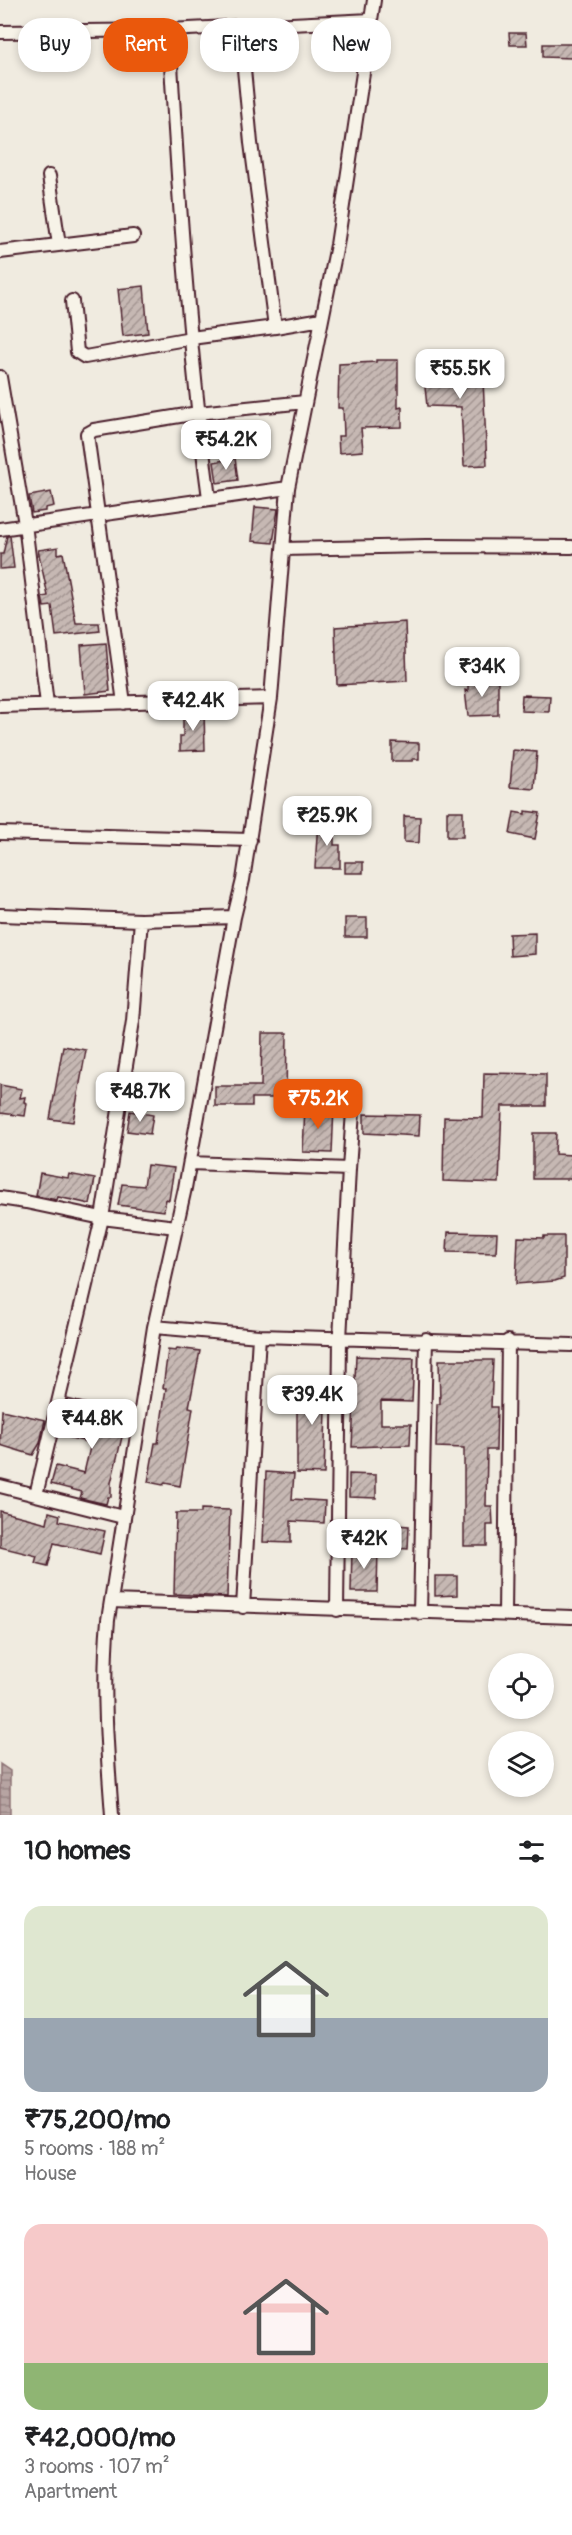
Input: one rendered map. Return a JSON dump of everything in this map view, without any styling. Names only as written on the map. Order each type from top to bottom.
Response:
[{"type":"street","points":[[371,18],[374,0]]},
{"type":"street","points":[[0,32],[103,31]]},
{"type":"street","points":[[172,72],[181,230],[198,413],[209,498]]},
{"type":"street","points":[[244,72],[251,143],[276,327]]},
{"type":"street","points":[[112,1815],[105,1717],[105,1647],[123,1517],[154,1327],[190,1162],[250,840],[271,699],[288,488],[337,245],[363,72]]},
{"type":"street","points":[[49,176],[59,245]]},
{"type":"street","points":[[0,252],[133,236]]},
{"type":"street","points":[[72,301],[77,352],[85,357],[191,338],[322,319]]},
{"type":"street","points":[[0,377],[25,524],[47,704]]},
{"type":"street","points":[[124,702],[99,513],[86,441],[87,434],[94,430],[198,413],[305,402]]},
{"type":"street","points":[[0,529],[99,513],[288,488]]},
{"type":"street","points":[[283,549],[426,546],[572,548]]},
{"type":"street","points":[[0,706],[271,699]]},
{"type":"street","points":[[0,833],[250,840]]},
{"type":"street","points":[[0,915],[141,920],[234,917]]},
{"type":"street","points":[[36,1495],[102,1218],[133,1021],[141,920]]},
{"type":"street","points":[[337,1610],[340,1339],[354,1097]]},
{"type":"street","points":[[190,1162],[349,1169]]},
{"type":"street","points":[[0,1198],[102,1218],[176,1227]]},
{"type":"street","points":[[154,1327],[259,1336],[508,1341],[572,1345]]},
{"type":"street","points":[[243,1607],[259,1336]]},
{"type":"street","points":[[420,1613],[426,1339]]},
{"type":"street","points":[[505,1615],[508,1341]]},
{"type":"street","points":[[0,1486],[123,1517]]},
{"type":"street","points":[[111,1601],[572,1617]]},
{"type":"shaded area","points":[[0,1764],[10,1771],[10,1815],[0,1815]]},
{"type":"building","points":[[509,33],[526,33],[527,45],[510,45]]},
{"type":"building","points":[[543,44],[572,44],[572,58],[543,57]]},
{"type":"building","points":[[144,286],[148,333],[123,336],[118,289]]},
{"type":"building","points":[[452,357],[452,360],[482,358],[487,465],[464,466],[461,407],[427,406],[422,359]]},
{"type":"building","points":[[376,360],[398,360],[398,408],[402,407],[402,427],[361,428],[363,451],[339,453],[338,436],[344,436],[343,408],[338,408],[339,364],[376,362]]},
{"type":"building","points":[[235,458],[238,480],[217,483],[214,462]]},
{"type":"building","points":[[51,492],[54,506],[45,508],[45,511],[32,513],[29,496]]},
{"type":"building","points":[[255,507],[278,509],[273,543],[252,541]]},
{"type":"building","points":[[7,536],[10,536],[14,568],[0,569],[0,554],[3,554]]},
{"type":"building","points":[[58,547],[58,554],[63,553],[76,623],[99,623],[100,631],[56,636],[52,606],[44,607],[42,597],[48,596],[38,550]]},
{"type":"building","points":[[405,622],[407,681],[337,685],[335,627]]},
{"type":"building","points":[[106,643],[110,691],[85,694],[81,645]]},
{"type":"building","points":[[468,680],[498,680],[498,715],[468,716],[465,690],[468,691]]},
{"type":"building","points":[[522,695],[550,696],[549,712],[521,711]]},
{"type":"building","points":[[204,712],[205,750],[180,751],[180,736],[183,736],[183,713]]},
{"type":"building","points":[[392,742],[419,743],[419,759],[392,761]]},
{"type":"building","points":[[513,750],[537,752],[534,789],[510,787]]},
{"type":"building","points":[[447,811],[463,811],[463,837],[447,837]]},
{"type":"building","points":[[525,811],[540,813],[535,839],[510,834],[514,812],[525,814]]},
{"type":"building","points":[[404,816],[420,817],[419,843],[404,842]]},
{"type":"building","points":[[318,820],[334,821],[334,845],[340,845],[340,868],[315,868]]},
{"type":"building","points":[[345,862],[363,862],[363,873],[345,873]]},
{"type":"building","points":[[345,918],[367,918],[367,937],[345,937]]},
{"type":"building","points":[[535,933],[535,954],[510,956],[509,934]]},
{"type":"building","points":[[262,1033],[287,1033],[286,1098],[252,1098],[252,1106],[215,1106],[215,1086],[261,1086]]},
{"type":"building","points":[[63,1046],[86,1050],[73,1122],[50,1119]]},
{"type":"building","points":[[484,1073],[546,1074],[546,1106],[502,1106],[499,1183],[443,1181],[444,1117],[483,1118]]},
{"type":"building","points":[[0,1085],[22,1089],[20,1098],[25,1097],[24,1102],[27,1103],[25,1116],[0,1113]]},
{"type":"building","points":[[305,1106],[334,1107],[332,1153],[303,1152]]},
{"type":"building","points":[[130,1111],[153,1115],[150,1134],[127,1131]]},
{"type":"building","points":[[364,1114],[420,1115],[419,1136],[364,1133]]},
{"type":"building","points":[[533,1133],[556,1133],[555,1154],[572,1155],[572,1179],[533,1179]]},
{"type":"building","points":[[147,1165],[174,1168],[169,1200],[166,1199],[164,1211],[118,1205],[122,1184],[144,1186]]},
{"type":"building","points":[[40,1173],[68,1178],[69,1174],[95,1179],[90,1204],[58,1197],[57,1200],[36,1196]]},
{"type":"building","points":[[448,1232],[497,1233],[496,1253],[447,1252]]},
{"type":"building","points":[[544,1236],[564,1236],[564,1278],[555,1281],[516,1284],[518,1237],[544,1238]]},
{"type":"building","points":[[177,1348],[200,1351],[189,1407],[193,1408],[180,1486],[148,1482],[155,1443],[158,1443],[166,1388],[163,1388],[168,1350],[176,1351]]},
{"type":"building","points":[[356,1356],[414,1358],[412,1402],[381,1401],[381,1424],[411,1424],[410,1445],[352,1447]]},
{"type":"building","points":[[439,1360],[493,1360],[491,1407],[497,1407],[496,1450],[487,1450],[486,1506],[492,1506],[493,1525],[487,1525],[487,1546],[464,1546],[464,1448],[436,1447],[437,1404],[440,1404]]},
{"type":"building","points":[[301,1377],[327,1378],[324,1474],[297,1473],[297,1402],[300,1402]]},
{"type":"building","points":[[67,1399],[127,1416],[111,1483],[111,1497],[108,1497],[106,1504],[80,1498],[82,1492],[51,1484],[56,1466],[84,1473],[91,1443],[59,1435]]},
{"type":"building","points":[[2,1410],[45,1420],[40,1443],[33,1455],[0,1445]]},
{"type":"building","points":[[266,1472],[294,1474],[292,1499],[325,1501],[324,1523],[291,1521],[291,1543],[263,1542]]},
{"type":"building","points":[[349,1474],[376,1475],[376,1498],[349,1497]]},
{"type":"building","points":[[201,1509],[230,1510],[227,1597],[174,1594],[176,1513],[201,1513]]},
{"type":"building","points":[[0,1511],[47,1523],[49,1512],[60,1515],[59,1521],[105,1531],[100,1554],[54,1543],[48,1566],[35,1563],[37,1556],[0,1547]]},
{"type":"building","points":[[381,1524],[409,1526],[408,1549],[380,1547]]},
{"type":"building","points":[[352,1549],[378,1549],[377,1592],[351,1592]]},
{"type":"building","points":[[435,1576],[457,1576],[457,1595],[435,1596]]}]
